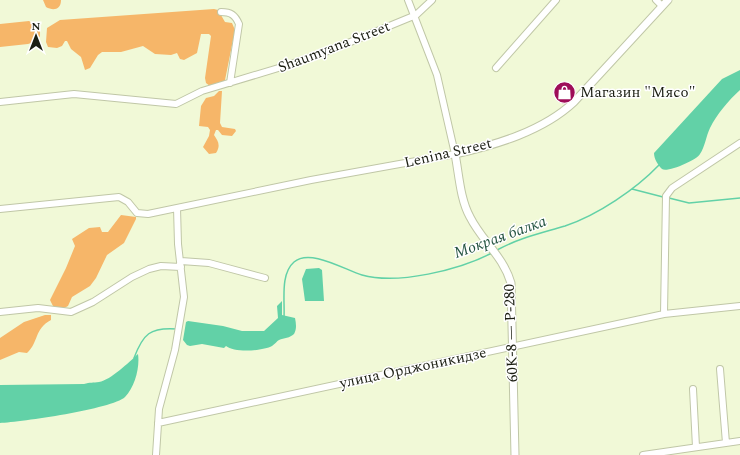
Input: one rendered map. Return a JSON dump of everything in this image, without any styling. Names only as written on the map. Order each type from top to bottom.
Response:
[{"type":"street","points":[[408,0],[416,15],[437,75],[455,154]]},
{"type":"street","name":"Shaumyana Street","points":[[0,102],[74,94],[176,104],[202,91],[331,50],[416,15],[432,0]]},
{"type":"street","points":[[496,68],[556,0]]},
{"type":"street","points":[[656,0],[662,6]]},
{"type":"street","name":"Lenina Street","points":[[0,209],[114,197],[124,199],[138,213],[142,214],[310,180],[455,154],[527,132],[557,116],[574,102],[668,0]]},
{"type":"street","points":[[221,12],[230,12],[236,16],[239,24],[230,83]]},
{"type":"street","points":[[664,314],[666,196],[672,188],[740,143]]},
{"type":"street","name":"60К-8 — Р-280","points":[[455,154],[463,198],[469,215],[506,268],[511,283],[511,347],[515,455]]},
{"type":"street","points":[[156,455],[158,423],[163,391],[175,350],[184,287],[178,244],[177,208]]},
{"type":"street","points":[[0,312],[38,308],[72,312],[93,302],[149,268],[160,266],[208,263],[264,278]]},
{"type":"street","name":"улица Орджоникидзе","points":[[158,423],[664,314],[740,306]]},
{"type":"street","points":[[720,369],[726,443]]},
{"type":"street","points":[[693,389],[696,447]]},
{"type":"street","points":[[643,455],[740,441]]},
{"type":"shaded area","points":[[43,0],[61,0],[61,3],[58,8],[51,9],[46,7]]},
{"type":"shaded area","points":[[214,9],[218,10],[225,22],[232,23],[235,30],[225,80],[222,83],[210,86],[206,83],[205,78],[211,36],[209,34],[201,34],[197,53],[184,60],[180,59],[177,53],[171,55],[155,54],[143,46],[121,52],[102,52],[98,55],[90,68],[85,70],[81,57],[71,49],[67,41],[65,41],[62,46],[57,48],[48,47],[46,42],[47,28],[60,20]]},
{"type":"shaded area","points":[[29,21],[40,28],[40,36],[37,41],[28,44],[0,47],[0,24]]},
{"type":"shaded area","points":[[740,70],[740,90],[727,103],[716,118],[707,134],[703,148],[698,157],[670,169],[662,169],[656,162],[654,153],[722,79]]},
{"type":"shaded area","points":[[219,91],[222,91],[220,123],[222,127],[235,129],[236,131],[232,136],[222,135],[218,130],[216,130],[214,135],[219,145],[216,153],[209,154],[203,147],[209,136],[210,130],[208,127],[199,126],[201,106],[206,98],[214,96]]},
{"type":"shaded area","points":[[121,215],[136,217],[124,243],[107,255],[96,278],[90,286],[72,297],[68,306],[62,309],[53,306],[50,300],[75,246],[72,239],[89,228],[100,227],[102,232],[108,232]]},
{"type":"shaded area","points":[[319,268],[322,270],[324,301],[305,301],[302,279],[306,269]]},
{"type":"shaded area","points":[[282,301],[282,315],[295,318],[296,330],[294,334],[279,340],[268,348],[256,350],[235,350],[226,346],[224,348],[202,344],[190,346],[183,340],[186,322],[188,321],[223,326],[242,331],[264,331],[278,318],[277,306]]},
{"type":"shaded area","points":[[45,315],[51,315],[51,320],[39,331],[31,349],[27,353],[19,352],[0,360],[0,338],[24,322]]},
{"type":"shaded area","points":[[138,354],[137,371],[132,388],[125,397],[117,402],[66,414],[0,423],[0,385],[84,384],[104,381],[125,366]]},
{"type":"waterway","name":"Мокрая балка","points":[[497,250],[522,239],[565,226],[590,215],[628,192],[659,165]]},
{"type":"waterway","points":[[632,189],[663,197]]},
{"type":"waterway","points":[[669,198],[689,203],[740,198]]},
{"type":"waterway","name":"Мокрая балка","points":[[284,317],[284,288],[287,273],[294,262],[301,258],[309,257],[328,261],[362,275],[377,278],[393,278],[410,277],[446,270],[463,265],[492,253]]},
{"type":"waterway","name":"Мокрая балка","points":[[134,358],[144,338],[149,334],[160,329],[177,329]]},
{"type":"place","name":"Магазин \"Мясо\"","points":[[565,92]]}]
